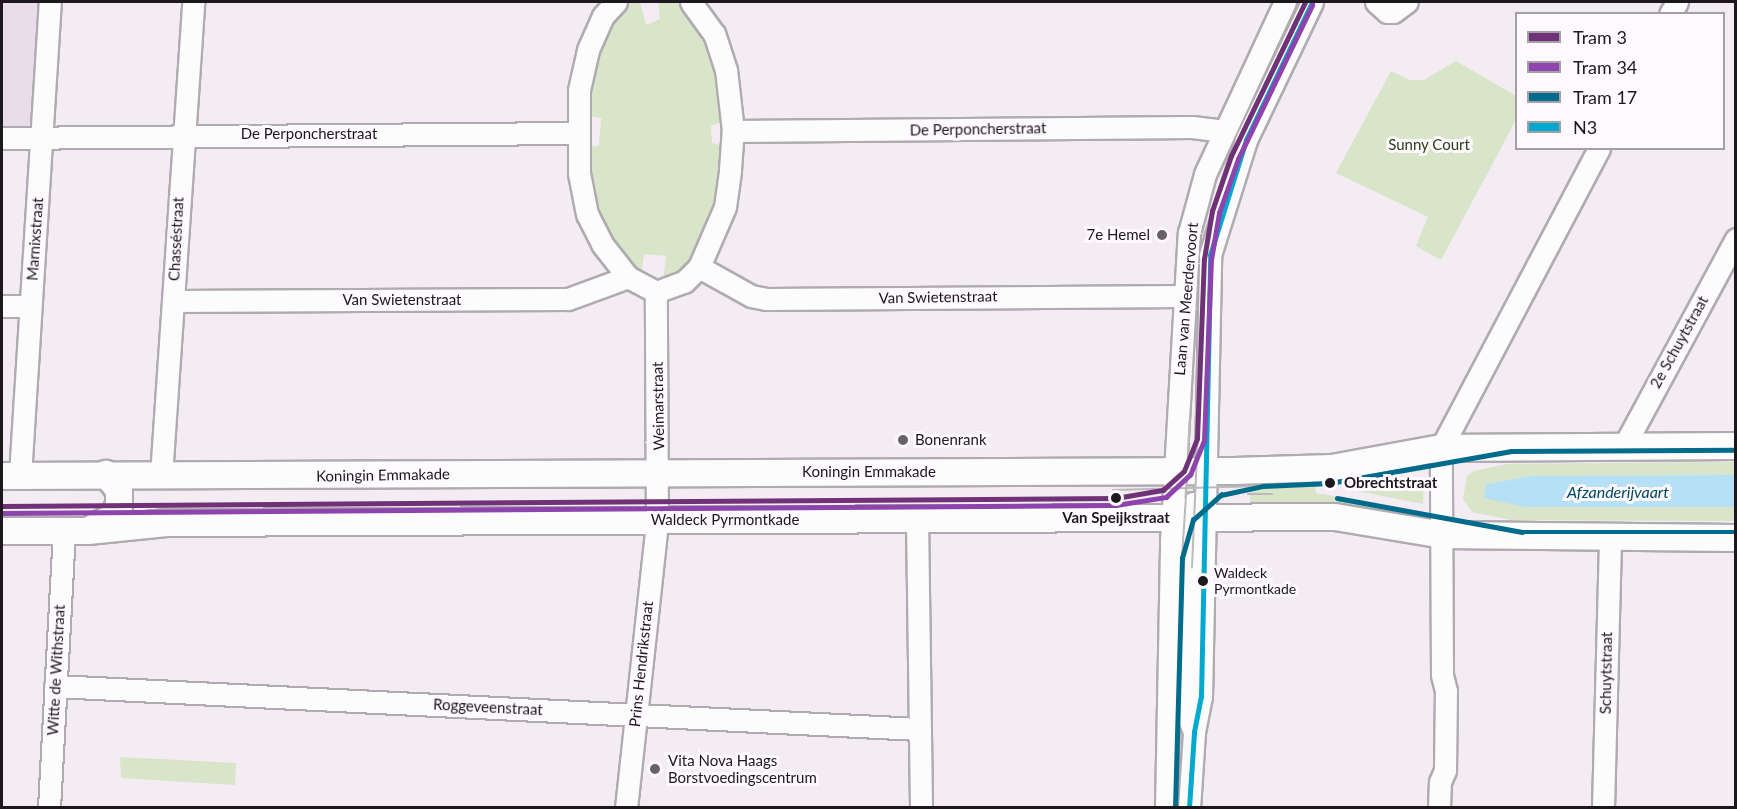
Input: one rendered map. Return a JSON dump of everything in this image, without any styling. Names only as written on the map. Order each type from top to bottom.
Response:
[{"type":"main road","name":"Koningin Emmakade","points":[[11,476],[1204,471],[1332,468],[1441,448],[1736,446]]},
{"type":"main road","points":[[76,531],[113,517],[119,505],[119,490],[106,474]]},
{"type":"main road","name":"Waldeck Pyrmontkade","points":[[2,531],[76,531],[167,523],[1188,520],[1335,517],[1444,535],[1610,539],[1736,538]]},
{"type":"street","name":"Marnixstraat","points":[[11,476],[30,306],[50,2]]},
{"type":"street","name":"Chasséstraat","points":[[161,476],[193,2]]},
{"type":"street","points":[[616,2],[603,16],[588,50],[579,90],[576,133],[587,214],[602,244],[628,277],[656,292],[684,282],[699,267],[724,207],[733,131],[726,70],[714,34],[691,2]]},
{"type":"street","name":"Laan van Meerdervoort","points":[[1189,807],[1194,732],[1201,697],[1188,520],[1175,471],[1184,296],[1195,207],[1223,131],[1285,2]]},
{"type":"street","name":"Laan van Meerdervoort","points":[[1166,807],[1169,723],[1188,520],[1204,471],[1210,255],[1246,140],[1312,2]]},
{"type":"street","points":[[1376,2],[1387,12],[1393,12],[1407,2]]},
{"type":"street","name":"De Perponcherstraat","points":[[733,131],[1192,126],[1223,131]]},
{"type":"street","name":"De Perponcherstraat","points":[[2,138],[576,133]]},
{"type":"street","points":[[1439,807],[1445,758],[1444,535],[1441,448],[1598,150]]},
{"type":"street","name":"2e Schuytstraat","points":[[1624,446],[1736,239]]},
{"type":"street","name":"Van Swietenstraat","points":[[699,267],[751,296],[766,299],[1184,296]]},
{"type":"street","name":"Van Swietenstraat","points":[[173,301],[568,299],[628,277]]},
{"type":"street","name":"Weimarstraat","points":[[656,292],[657,521]]},
{"type":"street","points":[[2,306],[30,306]]},
{"type":"street","points":[[917,519],[921,807]]},
{"type":"street","name":"Laan van Meerdervoort","points":[[1188,520],[1182,702],[1194,732]]},
{"type":"street","name":"Prins Hendrikstraat","points":[[626,807],[657,521]]},
{"type":"street","name":"Witte de Withstraat","points":[[49,807],[55,686],[76,531]]},
{"type":"street","name":"Schuytstraat","points":[[1603,807],[1610,539]]},
{"type":"street","name":"Roggeveenstraat","points":[[55,686],[920,729]]},
{"type":"street","name":"Laan van Meerdervoort","points":[[1169,723],[1182,702]]},
{"type":"shaded area","points":[[2,2],[45,2],[41,137],[2,135]]},
{"type":"green space","points":[[622,2],[640,2],[646,25],[660,19],[658,2],[686,2],[715,54],[725,120],[711,126],[712,143],[727,147],[721,189],[697,250],[685,268],[663,281],[666,256],[644,254],[641,277],[601,230],[583,147],[599,146],[601,118],[583,115],[594,51]]},
{"type":"green space","name":"Sunny Court","points":[[1456,61],[1515,95],[1515,122],[1441,260],[1416,246],[1428,217],[1336,173],[1391,71],[1410,80],[1424,80]]},
{"type":"green space","points":[[1428,461],[1430,469],[1315,487],[1316,493],[1426,513],[1424,524],[1250,508],[1250,478]]},
{"type":"green space","points":[[1735,462],[1735,475],[1531,476],[1486,484],[1524,507],[1735,507],[1735,521],[1511,520],[1472,512],[1463,499],[1467,476],[1474,471],[1507,464]]},
{"type":"green space","points":[[1424,478],[1423,504],[1357,491],[1357,488]]},
{"type":"green space","points":[[120,757],[236,763],[235,785],[121,778]]},
{"type":"water","name":"Afzanderijvaart","points":[[1735,475],[1735,507],[1524,507],[1484,498],[1486,484],[1531,476]]},
{"type":"tram line","name":"3","points":[[2,506],[1116,498],[1163,490],[1184,471],[1197,439],[1204,259],[1212,211],[1231,156],[1305,2]]},
{"type":"tram line","name":"34","points":[[2,513],[1116,505],[1166,497],[1190,475],[1204,441],[1211,260],[1219,213],[1238,159],[1312,5]]},
{"type":"tram line","points":[[1188,460],[1189,422]]},
{"type":"tram line","points":[[1192,568],[1198,429]]},
{"type":"tram line","name":"17","points":[[1175,808],[1182,558],[1193,520],[1221,495],[1263,486],[1330,483],[1511,451],[1736,450]]},
{"type":"tram line","points":[[1182,558],[1187,481]]},
{"type":"tram line","points":[[1113,490],[1263,486]]},
{"type":"tram line","points":[[1248,494],[1272,494]]},
{"type":"tram line","name":"17","points":[[1337,498],[1522,532],[1736,532]]},
{"type":"transit line","name":"N3","points":[[1189,808],[1194,732],[1201,697],[1210,255],[1246,140],[1312,2]]},
{"type":"place","name":"7e Hemel","points":[[1162,235]]},
{"type":"place","name":"Bonenrank","points":[[903,440]]},
{"type":"place","name":"Obrechtstraat","points":[[1330,483]]},
{"type":"place","name":"Van Speijkstraat","points":[[1116,498]]},
{"type":"place","name":"Waldeck Pyrmontkade","points":[[1203,581]]},
{"type":"place","name":"Vita Nova Haags Borstvoedingscentrum","points":[[655,769]]}]
